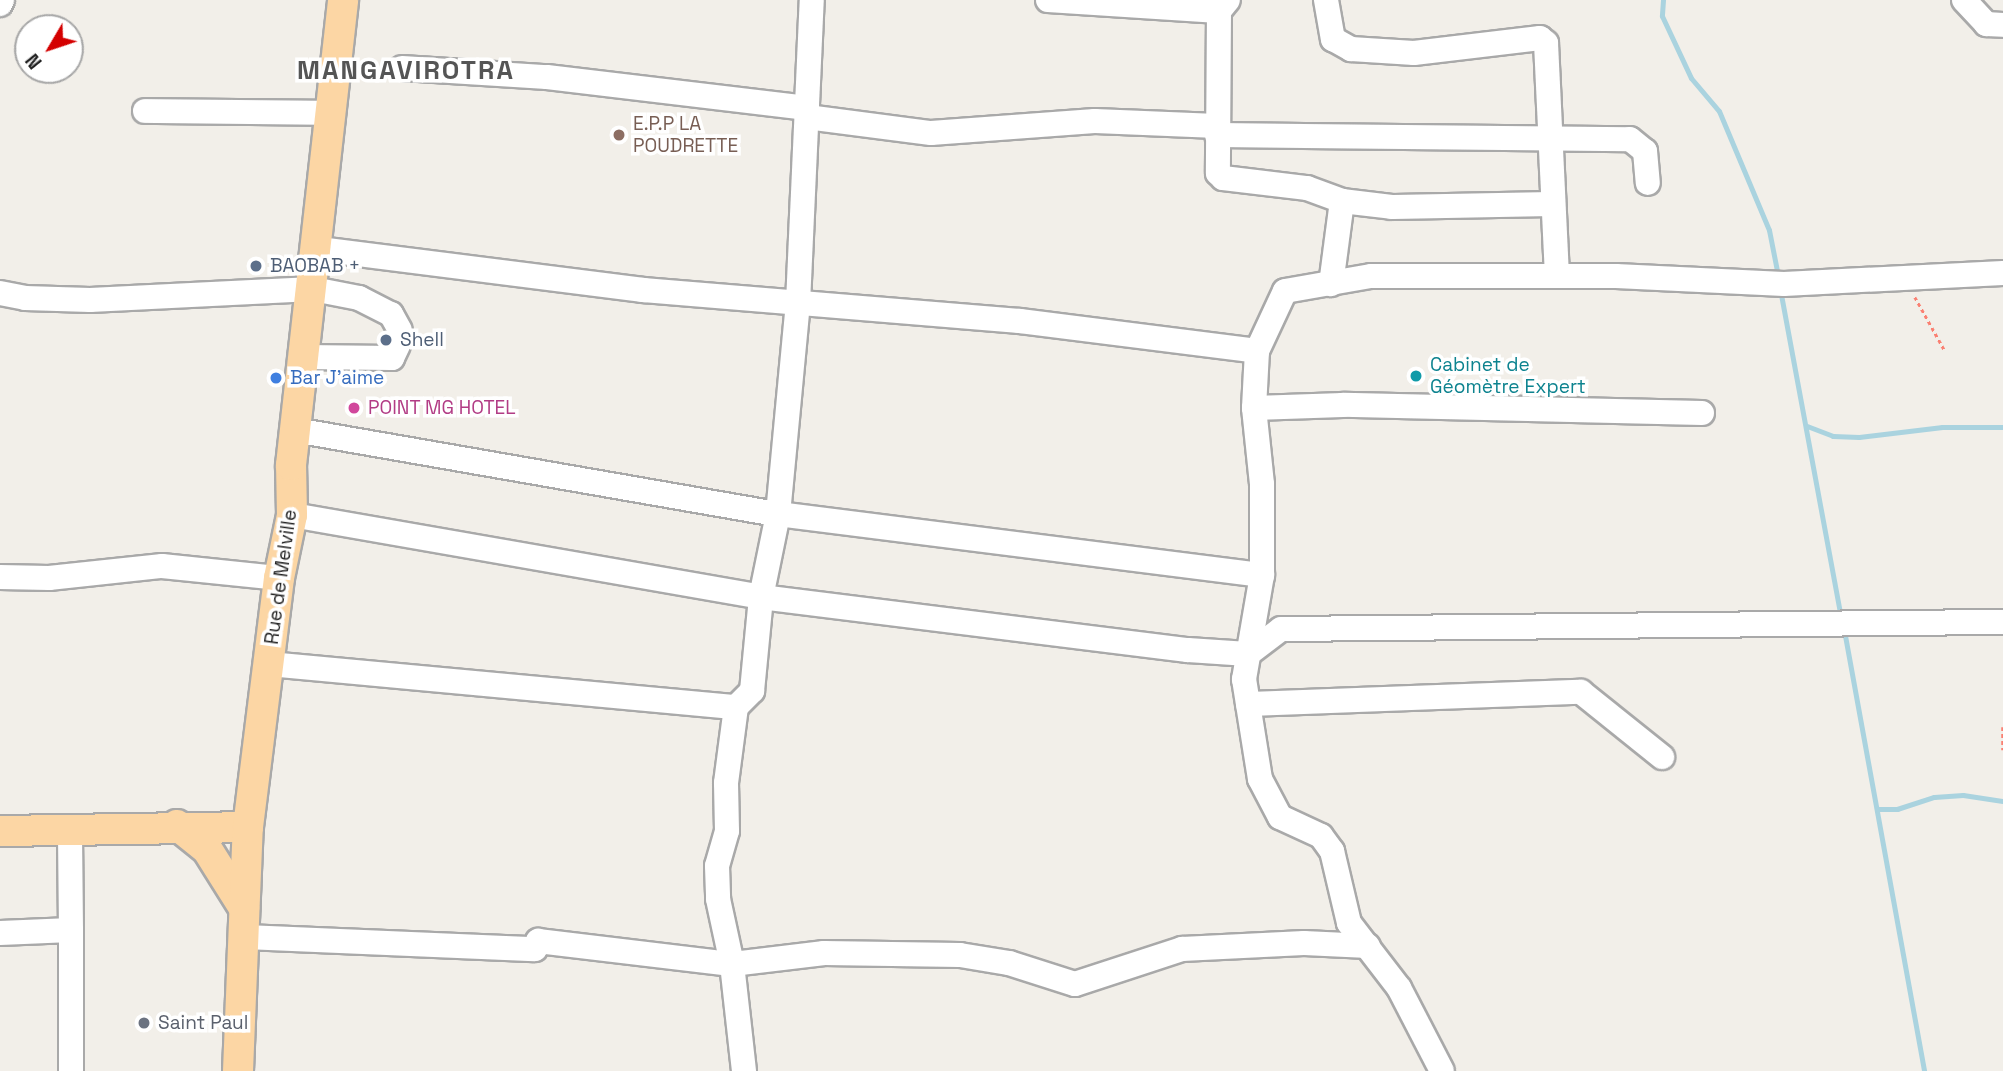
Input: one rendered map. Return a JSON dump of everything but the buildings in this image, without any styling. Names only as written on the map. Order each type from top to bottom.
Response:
[{"type":"main road","name":"Rue de Melville","points":[[238,1071],[248,827],[279,578],[292,515],[295,430],[319,249],[343,0]]},
{"type":"main road","points":[[0,831],[177,825],[248,827]]},
{"type":"main road","points":[[177,825],[194,836],[224,870],[245,923]]},
{"type":"street","points":[[744,1071],[732,964],[718,899],[717,866],[727,831],[726,783],[736,707],[752,691],[761,597],[778,514],[798,303],[812,0]]},
{"type":"street","points":[[1048,0],[1224,6],[1217,131],[1218,173],[1223,178],[1307,188],[1342,201],[1392,207],[1553,204]]},
{"type":"street","points":[[1326,0],[1333,39],[1351,49],[1414,52],[1540,38],[1549,54],[1557,276]]},
{"type":"street","points":[[1964,0],[1986,24],[2003,25]]},
{"type":"street","points":[[402,68],[560,78],[807,112],[931,133],[1095,121],[1217,131],[1636,141],[1645,151],[1648,183]]},
{"type":"street","points":[[145,111],[331,113]]},
{"type":"street","points":[[1331,284],[1342,201]]},
{"type":"street","points":[[319,249],[643,290],[1020,321],[1257,351]]},
{"type":"street","points":[[1442,1071],[1399,988],[1349,923],[1348,902],[1332,851],[1321,836],[1279,817],[1260,779],[1244,680],[1262,575],[1262,484],[1254,408],[1257,351],[1285,291],[1371,276],[1557,276],[1784,284],[2003,273]]},
{"type":"street","points":[[0,293],[25,298],[90,300],[313,289],[359,298],[391,314],[399,338],[392,358],[304,358]]},
{"type":"street","points":[[1254,408],[1343,405],[1702,413]]},
{"type":"street","points":[[295,430],[778,514],[1262,575]]},
{"type":"street","points":[[292,515],[761,597],[1248,654],[1281,629],[1846,626],[2003,622]]},
{"type":"street","points":[[0,577],[49,578],[162,566],[279,578]]},
{"type":"street","points":[[269,664],[736,707]]},
{"type":"street","points":[[1248,704],[1581,692],[1662,757]]},
{"type":"street","points":[[71,830],[71,1071]]},
{"type":"street","points":[[245,923],[536,950],[538,941],[732,964],[824,953],[960,955],[1009,963],[1075,984],[1181,949],[1304,943],[1368,946]]},
{"type":"street","points":[[0,933],[71,930]]},
{"type":"path","points":[[1903,279],[1944,349]]},
{"type":"path","points":[[2003,727],[2003,750]]},
{"type":"waterway","points":[[1663,0],[1662,16],[1691,78],[1719,111],[1769,230],[1778,276]]},
{"type":"waterway","points":[[1780,289],[1841,617]]},
{"type":"waterway","points":[[1807,426],[1833,436],[1859,437],[1942,427],[2003,427]]},
{"type":"waterway","points":[[1844,630],[1924,1071]]},
{"type":"waterway","points":[[1877,809],[1897,809],[1934,797],[1963,795],[2003,801]]},
{"type":"place","name":"E.P.P LA POUDRETTE","points":[[619,135]]},
{"type":"place","name":"BAOBAB +","points":[[256,266]]},
{"type":"place","name":"Shell","points":[[386,340]]},
{"type":"place","name":"Cabinet de Géomètre Expert","points":[[1416,376]]},
{"type":"place","name":"Bar J'aime","points":[[276,378]]},
{"type":"place","name":"POINT MG HOTEL","points":[[354,408]]},
{"type":"place","name":"Saint Paul","points":[[144,1023]]},
{"type":"district","name":"MANGAVIROTRA","points":[[406,71]]}]
